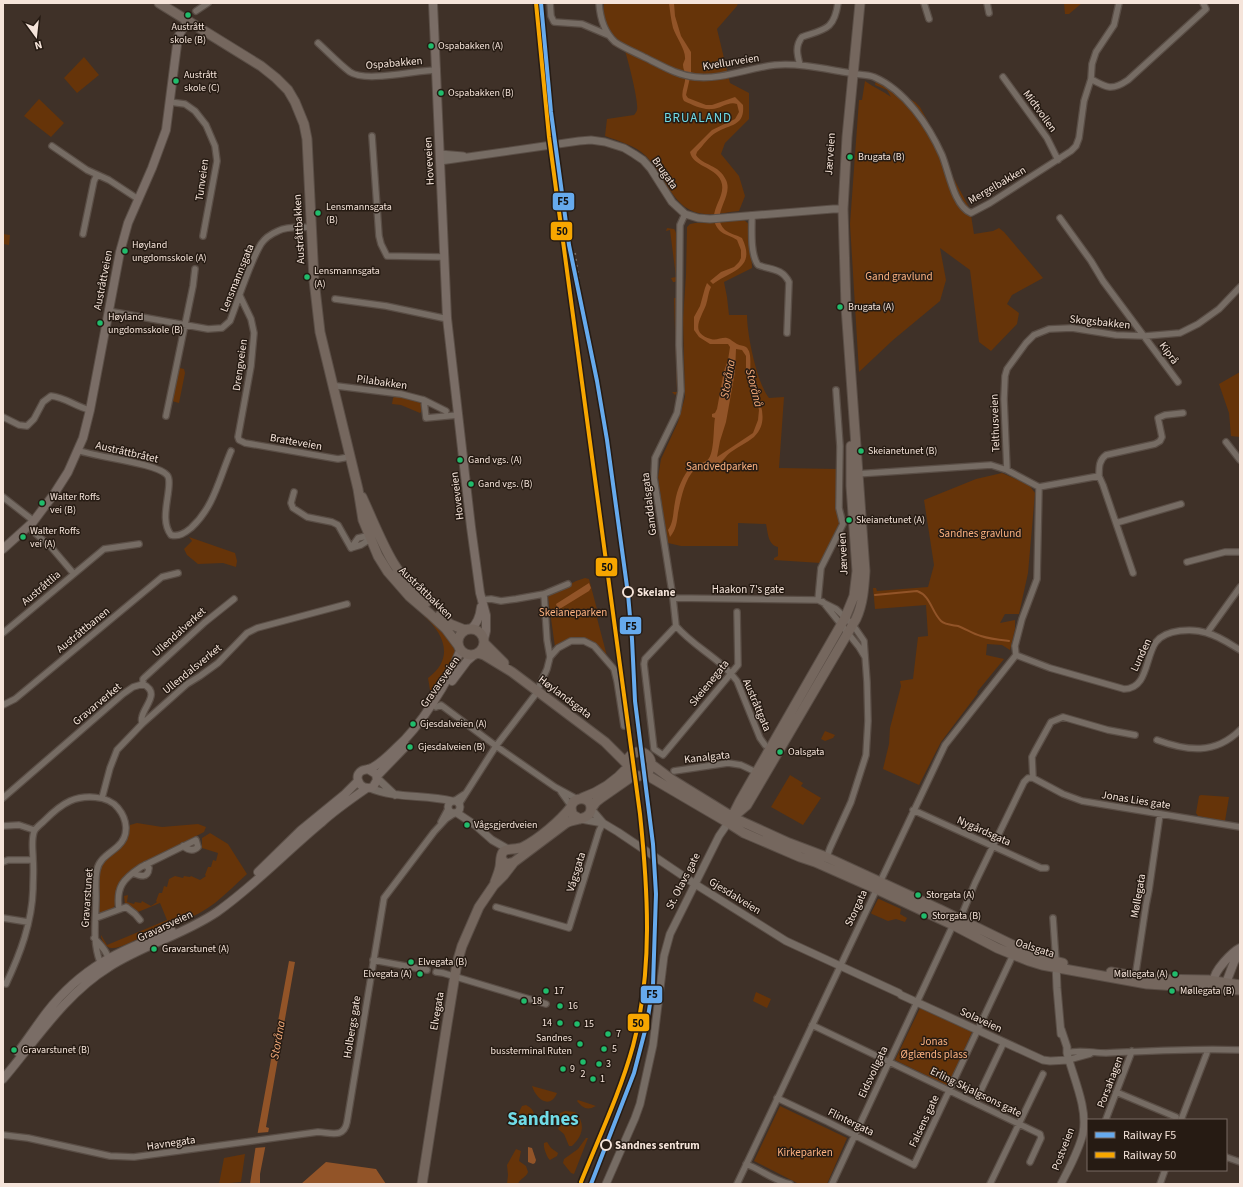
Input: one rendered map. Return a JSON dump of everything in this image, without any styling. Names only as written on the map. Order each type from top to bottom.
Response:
[{"type":"main road","name":"Austråttbakken","points":[[159,3],[269,72],[288,90],[295,102],[304,122],[307,139],[314,280],[320,332],[349,457],[358,489],[360,509],[372,536],[378,556],[388,572],[408,596],[446,629],[459,648]]},
{"type":"main road","name":"Hoveveien","points":[[433,3],[447,318],[471,527],[481,600],[486,615],[486,631],[484,641]]},
{"type":"main road","name":"Jærveien","points":[[843,622],[851,604],[855,589],[857,571],[855,474],[850,367],[846,307],[839,258],[841,209],[847,137],[851,31],[854,3]]},
{"type":"main road","name":"Jærveien","points":[[850,73],[860,3]]},
{"type":"main road","name":"Austråttveien","points":[[3,549],[30,524],[62,482],[78,450],[85,431],[120,252],[128,223],[152,168],[166,130],[178,38],[187,21]]},
{"type":"main road","name":"Jærveien","points":[[853,625],[861,607],[865,582],[855,474]]},
{"type":"main road","name":"Austråttbakken","points":[[372,536],[411,589],[450,624],[468,630]]},
{"type":"main road","name":"Hoveveien","points":[[468,630],[475,625],[480,615],[481,600]]},
{"type":"main road","name":"St. Olavs gate","points":[[731,820],[748,805],[760,774],[843,622]]},
{"type":"main road","name":"St. Olavs gate","points":[[760,774],[853,625]]},
{"type":"main road","points":[[468,630],[476,630],[481,634],[484,641],[482,649],[476,654],[464,654],[459,648],[458,639],[460,634],[468,630]]},
{"type":"main road","name":"Høylandsgata","points":[[484,641],[512,672],[536,693],[605,742],[628,753],[637,753]]},
{"type":"main road","name":"Gravarsveien","points":[[368,769],[396,748],[418,724],[451,674],[459,648]]},
{"type":"main road","name":"Gravarsveien","points":[[377,777],[404,748],[436,706],[459,671],[476,654]]},
{"type":"main road","name":"Høylandsgata","points":[[476,654],[484,655],[512,672]]},
{"type":"main road","name":"Høylandsgata","points":[[605,742],[628,766]]},
{"type":"main road","points":[[510,850],[516,854],[514,862],[507,864],[501,858],[503,852],[510,850],[517,850],[528,844],[562,818],[575,803],[596,793],[617,778],[628,766],[630,757],[637,753],[646,755],[651,764],[650,770],[640,776],[634,775],[629,770],[628,766]]},
{"type":"main road","name":"Oalsgata","points":[[651,764],[731,820],[744,833],[827,868],[877,886]]},
{"type":"main road","points":[[365,769],[374,772],[377,777],[375,784],[368,788],[361,786],[358,781],[360,773],[365,769]]},
{"type":"main road","name":"Oalsgata","points":[[645,774],[731,820],[826,858],[877,886],[956,922],[1056,964]]},
{"type":"main road","points":[[575,803],[573,815],[580,819],[586,818],[590,814],[591,809],[596,802],[634,775]]},
{"type":"main road","name":"Gravarsveien","points":[[3,1072],[56,1002],[77,980],[109,957],[196,921],[211,911],[238,891],[301,830],[345,794],[358,781]]},
{"type":"main road","name":"Gravarsveien","points":[[3,1079],[65,1002],[79,989],[109,967],[140,950],[187,930],[216,912],[240,894],[322,822],[368,788]]},
{"type":"main road","points":[[575,803],[589,802],[591,809]]},
{"type":"main road","name":"Elvegata","points":[[494,885],[514,862],[566,823],[580,819]]},
{"type":"main road","name":"Elvegata","points":[[422,1184],[457,963],[472,920],[494,885],[499,873],[501,858]]},
{"type":"main road","name":"Oalsgata","points":[[956,922],[1013,955],[1029,962],[1056,964],[1134,979],[1216,985],[1240,990]]},
{"type":"main road","points":[[1216,985],[1215,975],[1220,967],[1236,950],[1240,948]]},
{"type":"main road","points":[[1226,983],[1234,962],[1240,952]]},
{"type":"main road","name":"Oalsgata","points":[[1216,985],[1226,983],[1240,985]]},
{"type":"street","points":[[196,11],[208,3]]},
{"type":"street","name":"Kvellurveien","points":[[550,3],[551,16],[554,22],[582,24],[608,35],[615,42],[629,50],[684,76],[718,76],[775,65],[800,65],[850,73]]},
{"type":"street","points":[[599,3],[603,25],[608,35]]},
{"type":"street","points":[[800,65],[796,50],[799,40],[802,37],[828,27],[836,13],[838,3]]},
{"type":"street","points":[[924,3],[929,19]]},
{"type":"street","points":[[987,3],[989,13]]},
{"type":"street","name":"Mergelbakken","points":[[850,73],[874,77],[888,85],[912,106],[930,131],[942,156],[957,197],[966,211],[971,213],[976,212],[1058,160],[1076,146],[1079,138],[1084,101],[1091,79],[1092,64],[1096,52],[1114,25],[1119,3]]},
{"type":"street","points":[[1091,79],[1104,86],[1113,88],[1120,86],[1206,9],[1203,3]]},
{"type":"street","name":"Ospabakken","points":[[318,43],[351,72],[359,76],[373,77],[437,70]]},
{"type":"street","name":"Midtvollen","points":[[1003,77],[1047,138],[1058,160]]},
{"type":"street","name":"Tunveien","points":[[170,102],[185,104],[195,111],[206,125],[215,146],[217,161],[203,236]]},
{"type":"street","points":[[372,136],[379,236],[387,256],[444,257]]},
{"type":"street","name":"Brugata","points":[[440,157],[467,156],[591,140],[615,144],[643,160],[651,169],[672,202],[685,214]]},
{"type":"street","points":[[52,146],[87,170],[109,180],[138,198]]},
{"type":"street","points":[[83,234],[94,181],[97,175]]},
{"type":"street","points":[[685,214],[698,218],[710,219],[841,209]]},
{"type":"street","name":"Ganddalsgata","points":[[676,626],[673,598],[655,491],[654,468],[656,458],[677,413],[681,391],[679,345],[680,225],[685,214]]},
{"type":"street","points":[[752,215],[755,262],[758,266],[778,271],[785,275],[789,282],[787,333]]},
{"type":"street","name":"Skogsbakken","points":[[1060,218],[1103,280],[1145,336]]},
{"type":"street","name":"Lensmannsgata","points":[[108,311],[208,329],[222,328],[230,321],[255,257],[262,243],[269,235],[279,230],[288,228],[311,227]]},
{"type":"street","points":[[166,416],[193,286],[195,269]]},
{"type":"street","name":"Skogsbakken","points":[[1005,376],[1007,369],[1026,343],[1034,335],[1040,332],[1049,329],[1072,328],[1116,335],[1173,335],[1188,330],[1219,309],[1240,287]]},
{"type":"street","name":"Drengveien","points":[[239,440],[238,437],[251,366],[254,334],[251,319],[240,296]]},
{"type":"street","points":[[335,299],[386,306],[447,318]]},
{"type":"street","name":"Kiprå","points":[[1145,336],[1178,382]]},
{"type":"street","name":"Telthusveien","points":[[1005,376],[1004,399],[1007,470]]},
{"type":"street","name":"Pilabakken","points":[[337,386],[408,395],[424,400],[446,411]]},
{"type":"street","name":"Jærveien","points":[[820,601],[821,568],[843,524],[839,508],[840,446],[836,390]]},
{"type":"street","points":[[3,417],[19,425],[27,426],[34,419],[43,402],[51,396],[60,397],[75,405],[90,410]]},
{"type":"street","points":[[424,400],[426,418],[458,415]]},
{"type":"street","points":[[1133,574],[1104,485],[1099,476],[1099,465],[1101,458],[1106,455],[1155,444],[1160,441],[1162,437],[1158,418],[1165,415],[1183,413]]},
{"type":"street","name":"Bratteveien","points":[[239,440],[245,443],[338,459],[349,457]]},
{"type":"street","points":[[1226,442],[1240,460]]},
{"type":"street","points":[[840,446],[854,446]]},
{"type":"street","name":"Austråttbråtet","points":[[78,450],[148,466],[167,474],[169,482],[166,526],[171,535],[176,536],[186,532],[198,522],[209,507],[231,451]]},
{"type":"street","name":"Telthusveien","points":[[855,474],[991,465],[1007,470],[1039,487]]},
{"type":"street","points":[[1016,656],[1015,646],[1022,618],[1037,579],[1039,487],[1099,476]]},
{"type":"street","points":[[294,492],[291,503],[295,510],[306,517],[332,522],[338,525],[351,548],[358,538],[372,536]]},
{"type":"street","name":"Austråttlia","points":[[3,497],[30,518],[30,524],[74,574]]},
{"type":"street","points":[[1116,523],[1181,504]]},
{"type":"street","name":"Austråttlia","points":[[3,633],[104,549],[138,544]]},
{"type":"street","points":[[1187,562],[1225,552],[1240,552]]},
{"type":"street","name":"Austråttbanen","points":[[3,705],[15,699],[162,577],[178,573]]},
{"type":"street","points":[[481,600],[491,599],[501,601],[544,594],[568,584]]},
{"type":"street","points":[[1207,633],[1240,587]]},
{"type":"street","points":[[454,807],[464,799],[466,792],[496,746],[536,693],[548,669],[550,657],[547,640],[544,594]]},
{"type":"street","name":"Haakon 7's gate","points":[[673,598],[810,599],[820,601],[836,609],[843,622]]},
{"type":"street","name":"Ullendalverket","points":[[142,684],[143,679],[170,653],[234,599]]},
{"type":"street","points":[[820,601],[843,622],[848,634],[866,657]]},
{"type":"street","name":"Ullendalsverket","points":[[142,724],[187,684],[218,663],[247,633],[257,628],[346,604]]},
{"type":"street","points":[[836,609],[846,607],[851,604]]},
{"type":"street","name":"Skeienegata","points":[[676,626],[645,659],[644,664],[654,749],[663,755],[738,664],[737,612]]},
{"type":"street","points":[[827,868],[826,858],[851,802],[866,755],[868,721],[864,641],[853,625],[843,622]]},
{"type":"street","name":"Austråttgata","points":[[676,626],[693,642],[732,673],[737,681],[764,745]]},
{"type":"street","name":"Lunden","points":[[1016,656],[1050,668],[1124,689],[1130,689],[1138,684],[1142,678],[1153,647],[1160,638],[1172,632],[1193,630],[1207,633],[1221,638],[1240,650]]},
{"type":"street","points":[[550,657],[558,648],[571,641],[584,641],[594,646],[614,669],[624,726]]},
{"type":"street","name":"Storgata","points":[[737,1184],[945,745],[1016,656]]},
{"type":"street","points":[[4,985],[18,957],[28,922],[32,900],[32,844],[34,830],[49,816],[69,802],[86,797],[102,798],[110,768],[117,750],[142,724],[142,717],[151,696],[148,689],[142,684]]},
{"type":"street","name":"Gravarverket","points":[[3,798],[123,694],[133,687],[142,684]]},
{"type":"street","points":[[436,706],[441,705],[496,746],[560,790],[575,803]]},
{"type":"street","points":[[1033,778],[1032,757],[1051,722],[1059,718],[1063,717],[1108,730],[1135,735]]},
{"type":"street","points":[[1157,740],[1171,745],[1206,749],[1226,742],[1240,730]]},
{"type":"street","name":"Kanalgata","points":[[674,771],[728,764],[742,765],[760,774]]},
{"type":"street","points":[[377,777],[396,795]]},
{"type":"street","name":"Eidsvollgata","points":[[832,1184],[1024,782],[1028,778],[1033,778]]},
{"type":"street","name":"Jonas Lies gate","points":[[1033,778],[1063,794],[1082,801],[1240,827]]},
{"type":"street","points":[[368,788],[382,793],[396,795],[437,797],[454,807],[492,840],[510,850]]},
{"type":"street","points":[[560,790],[575,803]]},
{"type":"street","name":"Gravarstunet","points":[[100,962],[94,938],[97,870],[103,858],[119,846],[124,837],[127,826],[124,816],[117,806],[102,798]]},
{"type":"street","name":"Holbergs gate","points":[[342,1132],[346,1129],[384,898],[403,871],[446,819],[454,807]]},
{"type":"street","name":"Gjesdalveien","points":[[591,809],[603,824]]},
{"type":"street","name":"Nygårdsgata","points":[[913,810],[1041,868],[1046,868]]},
{"type":"street","name":"Møllegata","points":[[1134,979],[1160,814]]},
{"type":"street","name":"Gjesdalveien","points":[[580,819],[603,824],[618,832],[695,884],[775,934]]},
{"type":"street","name":"St. Olavs gate","points":[[606,1184],[637,1113],[653,1045],[664,956],[670,934],[719,836],[731,820]]},
{"type":"street","name":"Vågsgata","points":[[496,908],[569,928],[599,831],[603,824]]},
{"type":"street","points":[[3,826],[19,825],[34,830]]},
{"type":"street","points":[[119,909],[119,890],[125,880],[145,865],[183,846],[196,840],[198,847],[196,849],[188,850],[183,846]]},
{"type":"street","points":[[492,840],[501,858]]},
{"type":"street","points":[[3,862],[8,860],[33,860]]},
{"type":"street","points":[[133,873],[146,876],[149,868],[145,865]]},
{"type":"street","points":[[96,918],[126,907],[140,920]]},
{"type":"street","points":[[3,918],[28,922]]},
{"type":"street","name":"Postveien","points":[[1053,918],[1063,1048],[1068,1056],[1083,1107],[1084,1124],[1082,1139],[1062,1184]]},
{"type":"street","name":"Solaveien","points":[[775,934],[786,941],[1043,1060],[1052,1061],[1059,1056],[1068,1056],[1076,1051],[1092,1053],[1240,1050]]},
{"type":"street","name":"Gravarstunet","points":[[94,938],[109,957]]},
{"type":"street","name":"Falsens gate","points":[[914,1165],[979,1031],[1013,955]]},
{"type":"street","points":[[100,962],[109,967],[109,957]]},
{"type":"street","points":[[373,960],[427,970]]},
{"type":"street","points":[[436,972],[455,976],[546,1004]]},
{"type":"street","name":"Erling Skjalgsons gate","points":[[812,1025],[1040,1134],[1041,1138],[1030,1162]]},
{"type":"street","points":[[976,1103],[1004,1042]]},
{"type":"street","points":[[1116,1092],[1179,1119],[1208,1050]]},
{"type":"street","name":"Porsahagen","points":[[1106,1119],[1132,1052]]},
{"type":"street","points":[[990,1184],[1042,1074]]},
{"type":"street","name":"Flintergata","points":[[777,1098],[914,1165]]},
{"type":"street","name":"Havnegata","points":[[3,1135],[28,1138],[110,1156],[145,1157],[318,1132],[342,1132]]},
{"type":"street","points":[[1227,1156],[1240,1162]]},
{"type":"street","points":[[746,1164],[754,1167],[763,1174],[790,1184]]},
{"type":"street","points":[[1160,1184],[1165,1171]]},
{"type":"green space","points":[[604,3],[738,3],[717,29],[730,83],[749,93],[749,119],[725,143],[721,154],[739,176],[745,196],[739,211],[705,214],[694,212],[685,207],[671,192],[653,164],[642,152],[605,136],[607,119],[634,115],[637,110],[637,106],[633,81],[625,51],[614,46],[603,17]]},
{"type":"green space","points":[[1064,3],[1082,3],[1069,14],[1065,14]]},
{"type":"green space","points":[[84,57],[99,75],[77,93],[64,78]]},
{"type":"green space","name":"Gand gravlund","points":[[876,79],[915,102],[920,107],[932,129],[946,164],[970,209],[974,234],[993,231],[999,228],[1043,278],[1012,295],[1007,304],[1019,313],[1017,324],[991,351],[979,342],[970,270],[940,248],[946,280],[940,301],[893,340],[859,372],[850,224],[859,100],[862,100],[865,81],[891,97],[887,90],[875,85]]},
{"type":"green space","points":[[39,99],[64,123],[51,137],[24,116]]},
{"type":"green space","name":"Sandvedparken","points":[[744,220],[750,225],[752,268],[724,282],[729,315],[747,315],[747,324],[760,382],[769,398],[784,397],[779,468],[838,469],[840,521],[821,563],[774,560],[774,558],[778,556],[778,547],[770,541],[766,524],[738,523],[738,546],[681,546],[668,543],[667,539],[658,477],[661,459],[678,422],[685,397],[683,319],[687,227],[690,224],[695,223]]},
{"type":"green space","points":[[667,228],[674,229],[677,238],[678,269],[677,280],[675,282],[673,282],[671,278],[676,277],[670,230],[666,231]]},
{"type":"green space","points":[[3,234],[10,235],[9,245],[3,244]]},
{"type":"green space","points":[[674,298],[676,298],[678,392],[675,395],[672,392],[677,392]]},
{"type":"green space","points":[[180,368],[184,369],[185,373],[179,403],[172,401],[178,371]]},
{"type":"green space","points":[[1240,372],[1240,437],[1231,436],[1229,413],[1219,384]]},
{"type":"green space","points":[[395,396],[419,401],[421,404],[421,412],[420,413],[401,405],[392,404]]},
{"type":"green space","name":"Sandnes gravlund","points":[[1002,473],[1029,485],[1035,493],[1028,573],[1019,614],[1005,614],[1000,623],[1015,620],[1015,629],[1010,650],[1002,645],[987,644],[986,655],[1004,659],[977,692],[978,693],[941,742],[919,785],[883,769],[889,744],[890,728],[901,686],[900,681],[913,679],[918,637],[928,636],[926,605],[875,609],[873,588],[876,588],[877,591],[928,587],[934,565],[924,500],[976,479]]},
{"type":"green space","points":[[189,537],[235,553],[237,561],[236,567],[223,563],[198,564],[187,555],[184,549],[192,541]]},
{"type":"green space","name":"Skeianeparken","points":[[585,578],[589,579],[608,660],[601,649],[591,642],[585,641],[555,647],[548,597],[576,581]]},
{"type":"green space","points":[[425,614],[435,622],[453,645],[455,652],[453,660],[435,694],[430,690],[428,678],[442,662],[444,646],[437,630],[424,616]]},
{"type":"green space","points":[[825,731],[835,735],[833,738],[825,741],[821,739]]},
{"type":"green space","points":[[790,775],[803,783],[801,786],[821,798],[803,825],[771,807]]},
{"type":"green space","points":[[1199,796],[1229,797],[1225,821],[1198,816],[1196,813]]},
{"type":"green space","points":[[137,823],[162,827],[198,824],[206,827],[204,832],[132,869],[124,878],[120,886],[113,908],[106,913],[100,913],[98,910],[99,885],[100,872],[103,862],[119,848],[128,834],[130,825]]},
{"type":"green space","points":[[210,833],[228,844],[247,874],[215,903],[190,918],[145,935],[119,947],[111,948],[106,945],[101,935],[107,945],[167,920],[160,903],[138,912],[125,904],[124,896],[128,895],[127,902],[134,904],[135,902],[141,903],[142,901],[151,906],[157,902],[159,893],[162,893],[164,886],[167,887],[169,879],[175,876],[183,878],[184,876],[191,876],[200,880],[206,876],[208,867],[211,867],[213,860],[216,861],[218,853],[202,848],[202,838]]},
{"type":"green space","points":[[878,899],[901,909],[900,914],[907,918],[905,922],[896,919],[888,921],[872,914],[871,913]]},
{"type":"green space","points":[[756,992],[771,999],[767,1008],[753,1001]]},
{"type":"green space","name":"Jonas Øglænds plass","points":[[920,1008],[972,1032],[948,1086],[895,1060]]},
{"type":"green space","points":[[532,1086],[557,1093],[551,1101],[543,1101],[534,1091]]},
{"type":"green space","points":[[578,1100],[596,1106],[585,1108],[577,1101]]},
{"type":"green space","points":[[526,1105],[533,1111],[534,1117],[523,1129],[515,1124],[522,1106]]},
{"type":"green space","name":"Kirkeparken","points":[[780,1106],[847,1138],[827,1184],[799,1184],[754,1161]]},
{"type":"green space","points":[[565,1111],[575,1112],[582,1125],[581,1134],[572,1146],[569,1146],[564,1134],[558,1129],[561,1123],[559,1116],[560,1113]]},
{"type":"green space","points":[[586,1138],[588,1138],[574,1174],[571,1173],[563,1163],[564,1159],[578,1149]]},
{"type":"green space","points":[[547,1142],[551,1148],[558,1153],[557,1156],[550,1160],[544,1147],[544,1143]]},
{"type":"green space","points":[[516,1149],[521,1151],[519,1161],[526,1166],[528,1172],[518,1184],[507,1184],[507,1165]]},
{"type":"green space","points":[[245,1154],[241,1182],[219,1184],[224,1158]]},
{"type":"water","points":[[669,3],[674,3],[675,16],[681,36],[691,52],[691,73],[686,95],[688,98],[706,105],[712,105],[735,97],[743,105],[742,117],[739,121],[714,134],[696,155],[699,159],[719,171],[726,180],[728,186],[720,212],[721,224],[725,230],[742,238],[746,248],[744,263],[740,268],[713,284],[710,281],[721,272],[734,267],[739,262],[741,258],[741,250],[737,240],[720,231],[715,224],[715,212],[722,187],[721,181],[714,172],[695,161],[690,152],[712,130],[735,119],[739,112],[737,104],[734,103],[715,109],[705,109],[684,101],[682,95],[685,77],[683,65],[685,55],[673,28]]},
{"type":"water","points":[[707,283],[711,287],[698,329],[704,336],[713,339],[727,338],[738,345],[746,347],[750,356],[750,370],[761,406],[762,422],[754,437],[731,452],[720,463],[710,468],[695,469],[691,473],[684,490],[676,526],[670,537],[668,530],[672,520],[677,492],[683,478],[691,466],[706,461],[711,454],[715,418],[712,417],[712,414],[715,413],[717,409],[730,347],[728,344],[710,344],[699,337],[694,330],[694,317],[700,306]],"holes":[[[736,349],[742,350],[746,356],[746,373],[759,410],[758,420],[753,433],[717,457],[726,422],[735,372]]]},
{"type":"water","points":[[589,583],[591,588],[589,591],[558,610],[556,604]]},
{"type":"water","name":"Storåna","points":[[289,961],[295,962],[266,1127],[269,1128],[260,1174],[260,1184],[250,1184],[258,1131]]},
{"type":"water","points":[[528,1147],[532,1148],[536,1160],[533,1164],[528,1162]]},
{"type":"water","points":[[326,1162],[376,1169],[386,1184],[301,1184]]},
{"type":"pier","points":[[269,1132],[267,1147],[254,1148],[257,1133]]},
{"type":"waterway","points":[[875,595],[917,591],[925,596],[941,621],[958,626],[984,637],[1009,641]]},
{"type":"railway","points":[[575,253],[583,311]]},
{"type":"rail line","name":"50","points":[[536,3],[549,137],[640,814],[647,901],[644,989],[633,1046],[616,1098],[581,1182]]},
{"type":"rail line","name":"F5","points":[[541,3],[551,112],[569,245],[597,381],[607,440],[628,594],[635,701],[653,844],[656,894],[653,985],[647,1023],[634,1073],[591,1184]]},
{"type":"place","name":"Austrått skole (B)","points":[[188,15]]},
{"type":"place","name":"Ospabakken (A)","points":[[431,46]]},
{"type":"place","name":"Austrått skole (C)","points":[[176,81]]},
{"type":"place","name":"Ospabakken (B)","points":[[441,93]]},
{"type":"place","name":"Brugata (B)","points":[[850,157]]},
{"type":"place","name":"Lensmannsgata (B)","points":[[318,213]]},
{"type":"place","name":"Høyland ungdomsskole (A)","points":[[125,251]]},
{"type":"place","name":"Lensmannsgata (A)","points":[[307,277]]},
{"type":"place","name":"Brugata (A)","points":[[840,307]]},
{"type":"place","name":"Høyland ungdomsskole (B)","points":[[100,323]]},
{"type":"place","name":"Skeianetunet (B)","points":[[861,451]]},
{"type":"place","name":"Gand vgs. (A)","points":[[460,460]]},
{"type":"place","name":"Gand vgs. (B)","points":[[471,484]]},
{"type":"place","name":"Walter Roffs vei (B)","points":[[42,503]]},
{"type":"place","name":"Skeianetunet (A)","points":[[849,520]]},
{"type":"place","name":"Walter Roffs vei (A)","points":[[23,537]]},
{"type":"place","name":"Skeiane","points":[[628,592]]},
{"type":"place","name":"Gjesdalveien (A)","points":[[413,724]]},
{"type":"place","name":"Gjesdalveien (B)","points":[[410,747]]},
{"type":"place","name":"Oalsgata","points":[[780,752]]},
{"type":"place","name":"Vågsgjerdveien","points":[[467,825]]},
{"type":"place","name":"Storgata (A)","points":[[918,895]]},
{"type":"place","name":"Storgata (B)","points":[[924,916]]},
{"type":"place","name":"Gravarstunet (A)","points":[[154,949]]},
{"type":"place","name":"Elvegata (B)","points":[[411,962]]},
{"type":"place","name":"Elvegata (A)","points":[[420,974]]},
{"type":"place","name":"Møllegata (A)","points":[[1175,974]]},
{"type":"place","name":"17","points":[[546,991]]},
{"type":"place","name":"Møllegata (B)","points":[[1172,991]]},
{"type":"place","name":"18","points":[[524,1001]]},
{"type":"place","name":"16","points":[[560,1006]]},
{"type":"place","name":"14","points":[[560,1023]]},
{"type":"place","name":"15","points":[[577,1024]]},
{"type":"place","name":"7","points":[[608,1034]]},
{"type":"place","name":"Sandnes bussterminal Ruten","points":[[580,1044]]},
{"type":"place","name":"5","points":[[604,1049]]},
{"type":"place","name":"Gravarstunet (B)","points":[[14,1050]]},
{"type":"place","name":"2","points":[[583,1062]]},
{"type":"place","name":"3","points":[[599,1064]]},
{"type":"place","name":"9","points":[[563,1069]]},
{"type":"place","name":"1","points":[[593,1079]]},
{"type":"place","name":"Sandnes sentrum","points":[[606,1145]]},
{"type":"district","name":"BRUALAND","points":[[698,118]]},
{"type":"district","name":"Sandnes","points":[[543,1119]]},
{"type":"water label","name":"Storånå","points":[[754,388]]}]
